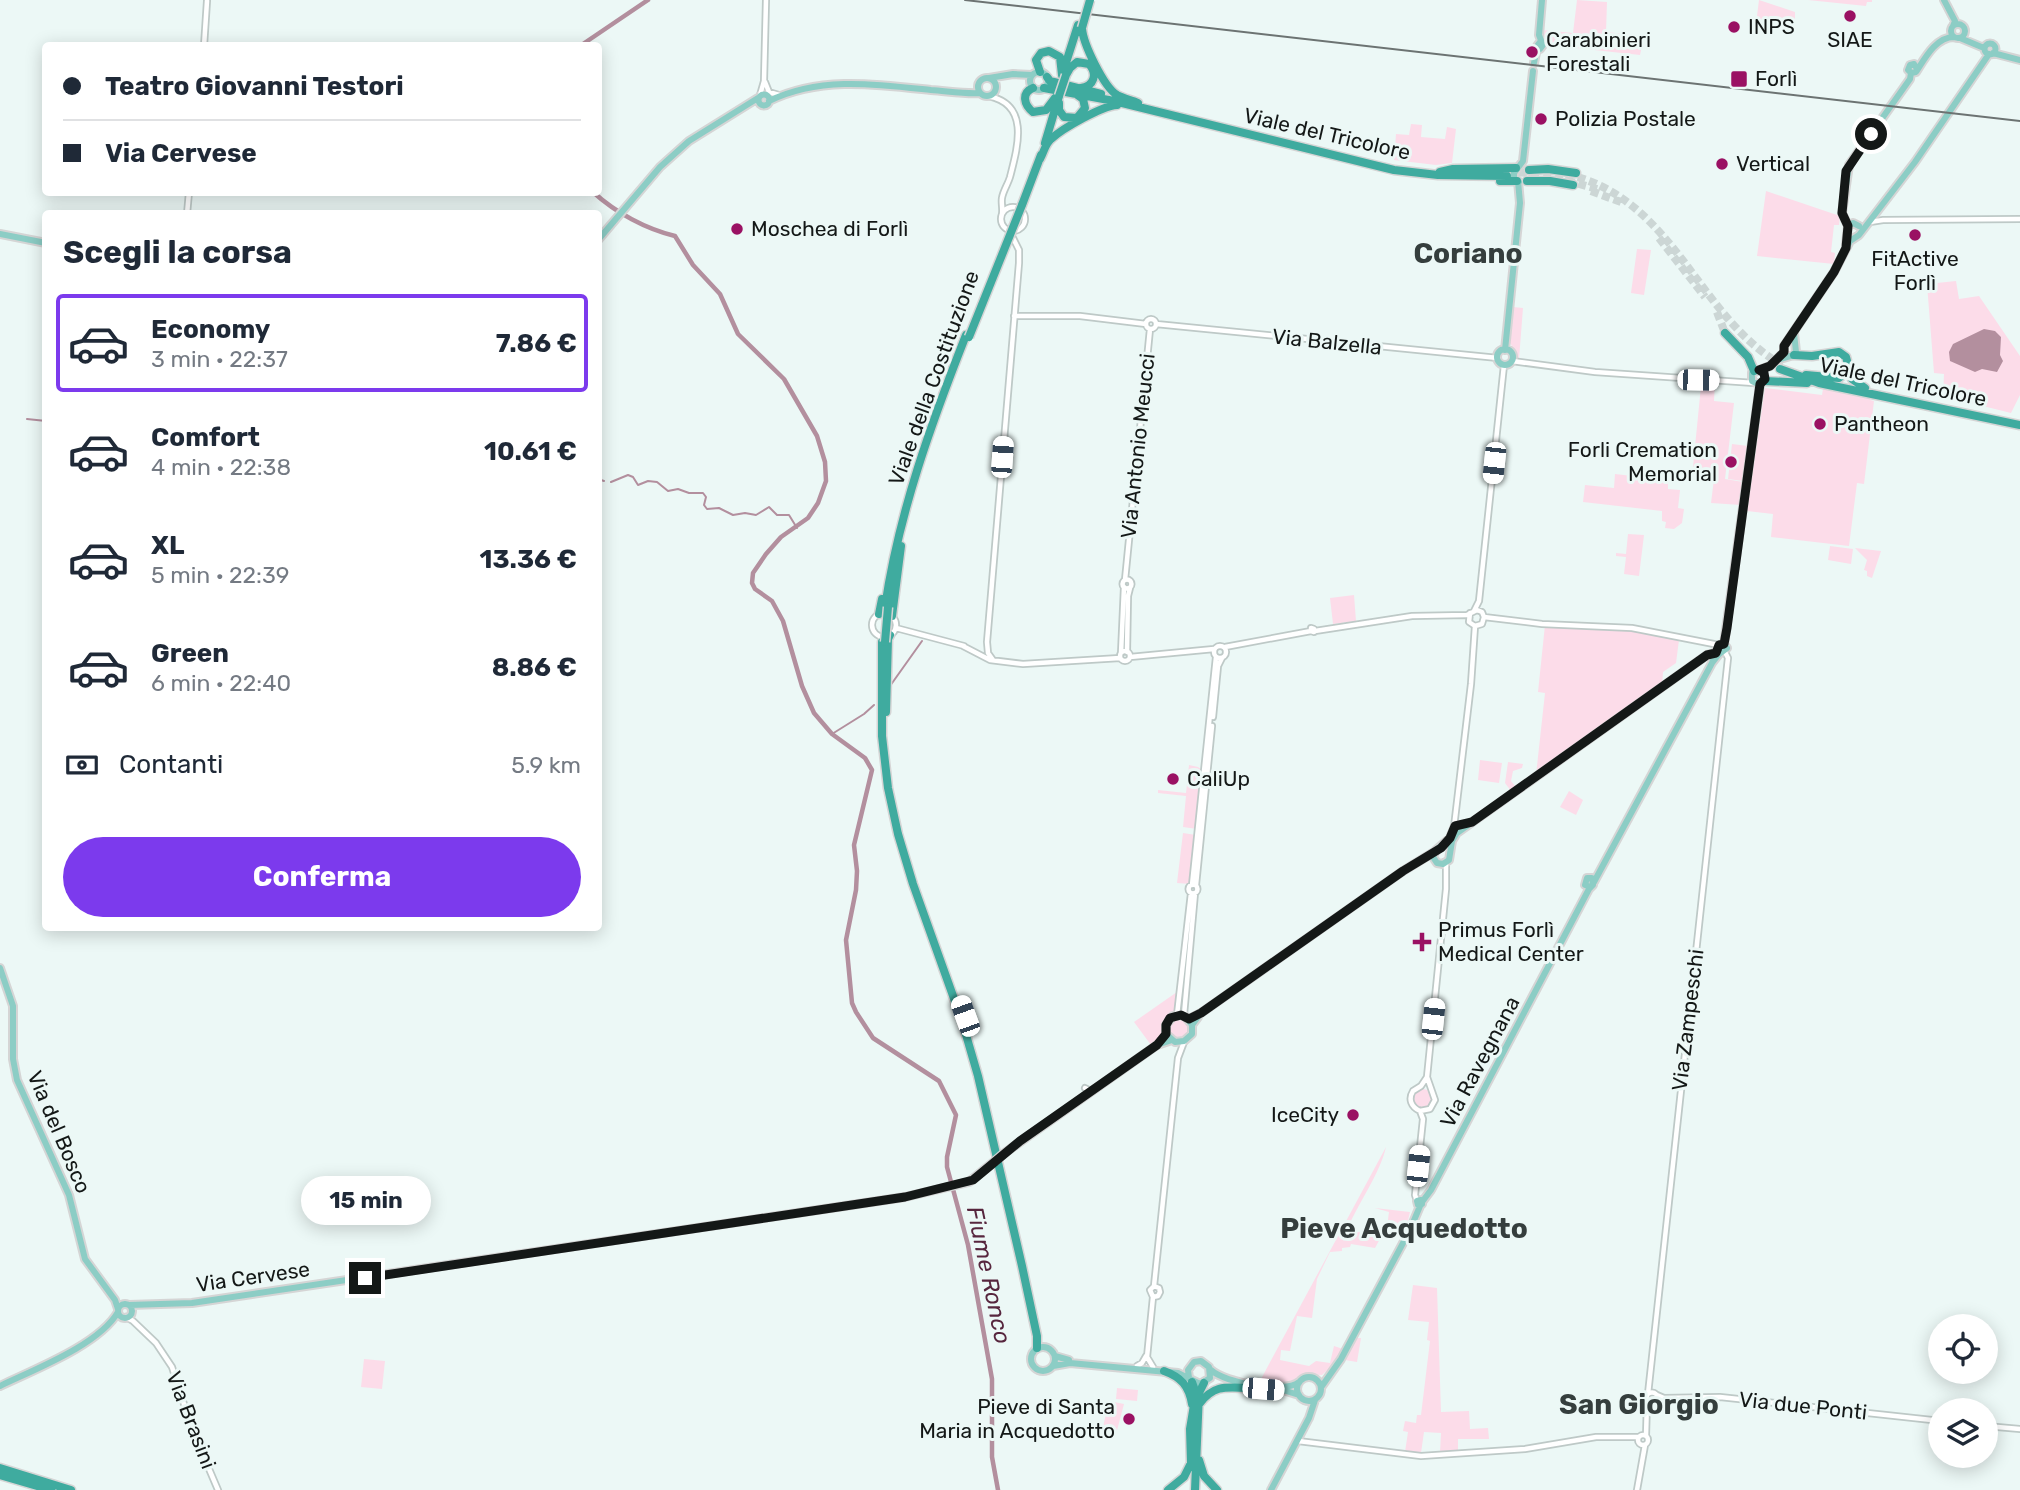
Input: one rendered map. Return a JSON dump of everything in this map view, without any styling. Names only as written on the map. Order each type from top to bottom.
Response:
[{"type":"highway","points":[[1064,75],[1082,28],[1088,0]]},
{"type":"highway","points":[[1040,159],[1088,0]]},
{"type":"highway","points":[[1082,28],[1085,45],[1095,67],[1114,93],[1141,106]]},
{"type":"highway","points":[[1058,96],[1046,110],[1033,112],[1028,108],[1025,99],[1036,79],[1036,63],[1041,53],[1049,51],[1058,55],[1063,63],[1064,75]]},
{"type":"highway","points":[[1064,75],[1077,62],[1086,62],[1095,67]]},
{"type":"highway","points":[[1044,88],[1077,91],[1087,87],[1093,80],[1095,67]]},
{"type":"highway","points":[[1036,79],[1141,106]]},
{"type":"highway","points":[[1058,96],[1061,114],[1073,119],[1081,116],[1085,108],[1077,91]]},
{"type":"highway","name":"Viale della Costituzione","points":[[884,609],[905,523],[935,421],[1058,96]]},
{"type":"highway","points":[[1018,205],[1049,141],[1102,109],[1116,104],[1141,106]]},
{"type":"highway","name":"Viale del Tricolore","points":[[1141,106],[1365,164],[1439,173],[1507,174]]},
{"type":"highway","points":[[1439,173],[1453,169],[1517,168]]},
{"type":"highway","points":[[1527,169],[1576,173]]},
{"type":"highway","points":[[1439,173],[1460,180],[1550,181],[1573,186]]},
{"type":"highway","points":[[1725,333],[1748,357],[1758,377],[1819,383]]},
{"type":"highway","name":"Viale della Costituzione","points":[[967,336],[931,423],[899,532],[884,609],[886,636],[883,736],[902,834],[918,887],[965,1016],[1040,1334],[1041,1348]]},
{"type":"highway","points":[[1794,352],[1818,355],[1835,351],[1843,354],[1854,381],[1868,389]]},
{"type":"highway","points":[[1806,375],[1839,378],[1845,373],[1848,362]]},
{"type":"highway","name":"Viale del Tricolore","points":[[1780,365],[1806,375],[1908,399]]},
{"type":"highway","name":"Viale del Tricolore","points":[[1780,365],[1819,383],[2018,423]]},
{"type":"highway","points":[[892,616],[905,523]]},
{"type":"highway","points":[[1164,1371],[1177,1376],[1190,1393],[1195,1490]]},
{"type":"highway","points":[[1191,1380],[1196,1393],[1192,1411]]},
{"type":"highway","points":[[1168,1490],[1178,1483],[1191,1463],[1200,1403],[1199,1393],[1206,1382]]},
{"type":"highway","points":[[1200,1403],[1207,1394],[1219,1388],[1256,1388]]},
{"type":"highway","points":[[1194,1448],[1202,1472],[1217,1490]]},
{"type":"highway","points":[[0,1468],[71,1490]]},
{"type":"highway","points":[[0,1475],[51,1490]]},
{"type":"main road","points":[[1538,50],[1542,0]]},
{"type":"main road","points":[[1945,0],[1957,32]]},
{"type":"main road","points":[[1945,0],[1957,32],[1989,50],[2020,59]]},
{"type":"main road","points":[[1943,36],[1951,23],[1952,15]]},
{"type":"main road","points":[[1915,69],[1935,42],[1943,36],[1957,32]]},
{"type":"main road","points":[[1849,232],[1842,213],[1849,165],[1915,69],[1936,44],[1957,32]]},
{"type":"main road","points":[[1849,232],[1860,229],[1871,219],[1916,162],[1989,50]]},
{"type":"main road","points":[[1506,349],[1520,195],[1522,181],[1530,175],[1527,169],[1533,71],[1523,161],[1514,175],[1522,181]]},
{"type":"main road","points":[[961,93],[982,80],[1013,74],[1036,79],[1047,83],[1044,88],[1038,90],[1036,79]]},
{"type":"main road","points":[[989,78],[994,82],[989,92]]},
{"type":"main road","points":[[602,235],[660,167],[689,141],[764,98],[837,83],[866,83],[961,93],[989,92],[1001,81],[1013,78],[1036,79]]},
{"type":"main road","points":[[979,83],[989,92]]},
{"type":"main road","points":[[1517,168],[1527,169]]},
{"type":"main road","points":[[1794,352],[1787,343],[1834,272],[1846,248],[1853,223],[1860,229]]},
{"type":"main road","points":[[0,234],[42,240]]},
{"type":"main road","points":[[1794,352],[1796,328]]},
{"type":"main road","points":[[1506,349],[1512,354],[1512,361],[1504,365],[1498,358],[1499,353],[1506,349]]},
{"type":"main road","name":"Via Ravegnana","points":[[1322,1387],[1335,1368],[1414,1218],[1420,1201],[1583,903],[1590,883],[1599,874],[1719,652],[1758,377],[1770,366],[1780,365],[1794,352]]},
{"type":"main road","name":"Via Cervese","points":[[0,1386],[72,1351],[112,1321],[140,1305],[192,1303],[258,1294],[905,1197],[965,1183],[1079,1100],[1088,1089],[1157,1045],[1166,1034],[1167,1021],[1201,1013],[1438,850],[1457,828],[1472,822],[1703,659],[1719,652]]},
{"type":"main road","points":[[1450,853],[1438,850],[1440,863],[1449,860],[1457,828]]},
{"type":"main road","name":"Via Cervese","points":[[1414,864],[1429,860],[1440,863]]},
{"type":"main road","name":"Via del Bosco","points":[[0,968],[13,1006],[13,1059],[17,1080],[69,1195],[85,1259],[126,1312]]},
{"type":"main road","name":"Via Cervese","points":[[1157,1045],[1184,1041],[1192,1034],[1186,1018]]},
{"type":"main road","points":[[1166,1034],[1173,1041]]},
{"type":"main road","points":[[1054,1366],[1055,1356],[1052,1350],[1041,1348],[1031,1357],[1034,1367],[1045,1371],[1070,1363],[1164,1371],[1178,1373],[1191,1380],[1206,1382],[1218,1379],[1256,1388],[1289,1391],[1315,1400]]},
{"type":"main road","points":[[1055,1356],[1177,1370],[1201,1361],[1218,1376],[1257,1385],[1289,1387],[1304,1377],[1324,1377],[1335,1368]]},
{"type":"main road","points":[[1189,1367],[1191,1380]]},
{"type":"main road","points":[[1206,1382],[1211,1370]]},
{"type":"main road","points":[[1271,1490],[1298,1441],[1315,1400],[1320,1396],[1322,1387],[1314,1377]]},
{"type":"main road","points":[[1299,1382],[1297,1387],[1307,1412],[1306,1424]]},
{"type":"street","points":[[204,42],[207,0]]},
{"type":"street","points":[[764,98],[766,0]]},
{"type":"street","points":[[764,81],[769,92],[780,95]]},
{"type":"street","points":[[989,92],[1011,108],[1018,125],[1010,177],[1002,199],[1002,224],[1016,242]]},
{"type":"street","points":[[991,660],[987,642],[1019,263],[1016,234],[1025,223],[1025,217],[1018,205],[1005,200],[1006,190]]},
{"type":"street","points":[[1002,214],[1018,205]]},
{"type":"street","points":[[1871,219],[2020,219]]},
{"type":"street","points":[[1009,230],[1020,229]]},
{"type":"street","points":[[1014,316],[1080,316],[1154,328],[1156,324]]},
{"type":"street","name":"Via Balzella","points":[[1148,326],[1152,318],[1156,324],[1498,358]]},
{"type":"street","name":"Via Antonio Meucci","points":[[1125,655],[1127,588],[1132,584],[1128,580],[1127,564],[1148,326]]},
{"type":"street","points":[[1512,361],[1595,372],[1739,380],[1758,377]]},
{"type":"street","points":[[1475,626],[1482,624],[1483,615],[1479,601],[1504,365]]},
{"type":"street","points":[[1471,614],[1479,601]]},
{"type":"street","points":[[886,636],[896,621],[884,609],[872,622],[872,629],[886,636],[963,646],[980,651],[985,648],[987,642]]},
{"type":"street","points":[[1457,828],[1454,816],[1471,684],[1475,626],[1471,614]]},
{"type":"street","points":[[1186,1018],[1193,893],[1189,888],[1194,885],[1219,646],[1234,646],[1412,616],[1471,614],[1542,624],[1632,628],[1719,652]]},
{"type":"street","points":[[963,646],[991,660],[1035,664],[1125,655],[1217,654],[1234,646]]},
{"type":"street","points":[[1217,654],[1224,647]]},
{"type":"street","name":"Via Zampeschi","points":[[1651,1393],[1727,670],[1728,658],[1719,652]]},
{"type":"street","points":[[1423,1119],[1435,1100],[1427,1077],[1447,880],[1440,863]]},
{"type":"street","points":[[1173,1041],[1178,1058]]},
{"type":"street","points":[[1137,1366],[1144,1360],[1147,1351],[1153,1297],[1150,1290],[1154,1286],[1178,1058],[1184,1041]]},
{"type":"street","points":[[1427,1077],[1410,1098],[1413,1107],[1427,1111]]},
{"type":"street","points":[[1421,1086],[1431,1089]]},
{"type":"street","points":[[1070,1098],[1079,1100]]},
{"type":"street","points":[[1420,1111],[1423,1119],[1420,1201]]},
{"type":"street","name":"Via Brasini","points":[[126,1312],[156,1343],[172,1367],[192,1429],[218,1490]]},
{"type":"street","points":[[1147,1351],[1148,1360],[1153,1367]]},
{"type":"street","points":[[1651,1393],[1651,1404]]},
{"type":"street","points":[[1637,1490],[1643,1452],[1642,1440],[1651,1393]]},
{"type":"street","name":"Via due Ponti","points":[[1651,1393],[1664,1398],[1720,1397],[1928,1420]]},
{"type":"street","name":"Via due Ponti","points":[[1651,1404],[1664,1398]]},
{"type":"street","points":[[1998,1427],[2020,1429]]},
{"type":"street","points":[[1298,1441],[1421,1456],[1525,1449],[1596,1437],[1631,1437],[1642,1440]]},
{"type":"shaded area","points":[[1577,0],[1607,2],[1606,32],[1644,36],[1640,55],[1549,45],[1544,40],[1542,30],[1573,33]]},
{"type":"shaded area","points":[[1759,0],[1795,12],[1795,19],[1755,32]]},
{"type":"shaded area","points":[[1808,0],[1872,2],[1867,2],[1866,6]]},
{"type":"shaded area","points":[[1411,124],[1422,125],[1421,137],[1445,139],[1447,127],[1456,129],[1452,163],[1436,165],[1394,160],[1396,134],[1409,135]]},
{"type":"shaded area","points":[[1766,191],[1840,216],[1839,225],[1834,225],[1831,252],[1835,253],[1834,264],[1757,256]]},
{"type":"shaded area","points":[[1637,249],[1651,250],[1644,295],[1631,293]]},
{"type":"shaded area","points":[[1956,281],[1959,299],[1979,296],[2020,356],[2020,395],[2011,413],[1943,396],[1944,374],[1934,373],[1927,284]]},
{"type":"shaded area","points":[[1513,307],[1523,308],[1519,359],[1509,341]]},
{"type":"shaded area","points":[[1984,329],[1995,331],[2001,337],[2000,355],[2003,361],[1997,372],[1982,369],[1975,372],[1950,361],[1949,352],[1953,344]]},
{"type":"shaded area","points":[[1706,381],[1715,382],[1714,401],[1734,403],[1725,479],[1743,482],[1741,505],[1711,503],[1714,479],[1692,477],[1701,386]]},
{"type":"shaded area","points":[[1765,388],[1822,395],[1823,389],[1870,396],[1870,400],[1874,401],[1864,484],[1857,483],[1849,546],[1771,537],[1773,514],[1747,511]]},
{"type":"shaded area","points":[[1732,444],[1748,446],[1743,481],[1728,479]]},
{"type":"shaded area","points":[[1615,474],[1668,480],[1668,489],[1680,490],[1678,508],[1684,509],[1682,523],[1674,529],[1665,528],[1662,511],[1583,502],[1585,485],[1614,488]]},
{"type":"shaded area","points":[[1628,534],[1644,535],[1639,576],[1624,574],[1626,557],[1616,556],[1616,553],[1626,554]]},
{"type":"shaded area","points":[[1830,546],[1853,549],[1851,564],[1828,560]]},
{"type":"shaded area","points":[[1855,548],[1881,551],[1872,578],[1867,576],[1867,571],[1864,570],[1867,560]]},
{"type":"shaded area","points":[[1354,595],[1356,621],[1333,624],[1330,598]]},
{"type":"shaded area","points":[[1545,625],[1628,630],[1679,640],[1676,663],[1663,672],[1662,686],[1536,775],[1545,693],[1538,692]]},
{"type":"shaded area","points":[[1480,760],[1502,763],[1499,783],[1478,780]]},
{"type":"shaded area","points":[[1508,762],[1523,764],[1522,768],[1513,771],[1511,781],[1516,787],[1511,791],[1505,783]]},
{"type":"shaded area","points":[[1189,765],[1202,770],[1197,829],[1183,827],[1186,796],[1158,793],[1158,790],[1186,793]]},
{"type":"shaded area","points":[[1569,791],[1583,800],[1576,815],[1560,807]]},
{"type":"shaded area","points":[[1183,833],[1196,835],[1190,884],[1177,883]]},
{"type":"shaded area","points":[[1177,992],[1178,1010],[1166,1021],[1163,1036],[1140,1054],[1151,1045],[1134,1022]]},
{"type":"shaded area","points":[[1175,1020],[1183,1020],[1188,1029],[1186,1036],[1175,1038],[1170,1033],[1170,1025]]},
{"type":"shaded area","points":[[1423,1089],[1430,1092],[1433,1099],[1430,1106],[1423,1109],[1416,1106],[1413,1099],[1416,1092]]},
{"type":"shaded area","points":[[1386,1147],[1379,1168],[1347,1230],[1380,1236],[1386,1234],[1389,1212],[1375,1208],[1410,1212],[1406,1229],[1392,1227],[1389,1238],[1381,1237],[1375,1248],[1351,1244],[1350,1247],[1342,1248],[1342,1251],[1330,1252],[1317,1279],[1312,1318],[1297,1316],[1290,1351],[1281,1350],[1280,1360],[1309,1366],[1316,1361],[1330,1363],[1334,1346],[1343,1349],[1336,1362],[1322,1375],[1306,1374],[1290,1384],[1264,1383],[1261,1379]]},
{"type":"shaded area","points":[[1413,1285],[1437,1288],[1441,1412],[1469,1411],[1470,1429],[1488,1428],[1489,1439],[1458,1439],[1458,1450],[1440,1452],[1441,1433],[1424,1432],[1421,1453],[1405,1452],[1408,1432],[1403,1431],[1405,1421],[1416,1423],[1417,1415],[1421,1415],[1430,1341],[1427,1340],[1429,1322],[1408,1320]]},
{"type":"shaded area","points":[[1357,1338],[1361,1338],[1357,1362],[1345,1360]]},
{"type":"shaded area","points":[[364,1359],[385,1361],[382,1389],[361,1387]]},
{"type":"shaded area","points":[[1117,1388],[1138,1390],[1137,1401],[1116,1399]]},
{"type":"shaded area","points":[[1109,1401],[1124,1404],[1116,1434],[1102,1431]]},
{"type":"waterway","name":"Fiume Ronco","points":[[586,42],[648,0]]},
{"type":"waterway","name":"Fiume Ronco","points":[[598,196],[632,219],[675,236],[693,265],[720,294],[738,334],[784,379],[817,436],[825,462],[826,481],[818,503],[808,518],[781,537],[766,554],[753,573],[752,583],[755,589],[772,601],[783,621],[802,686],[814,713],[832,734],[865,758],[872,770],[854,845],[856,890],[846,940],[852,1003],[873,1038],[939,1081],[956,1115],[947,1167],[968,1245],[992,1379],[992,1457],[998,1490]]},
{"type":"waterway","points":[[27,419],[42,421]]},
{"type":"waterway","points":[[611,482],[628,475],[633,477],[638,485],[648,481],[657,482],[668,491],[678,489],[689,493],[703,493],[707,509],[719,508],[733,515],[756,515],[769,507],[777,515],[789,515],[797,528]]},
{"type":"waterway","points":[[890,686],[922,641]]},
{"type":"waterway","points":[[832,734],[874,705]]},
{"type":"tunnel","points":[[1507,172],[1536,173]]},
{"type":"tunnel","points":[[1566,174],[1603,187],[1634,207],[1660,232],[1727,318],[1752,344],[1782,365]]},
{"type":"tunnel","points":[[1531,176],[1565,180],[1597,189]]},
{"type":"tunnel","points":[[1591,191],[1621,202]]},
{"type":"tunnel","points":[[1659,238],[1705,297]]},
{"type":"tunnel","points":[[1717,312],[1725,333]]},
{"type":"railway","points":[[965,0],[2020,121]]},
{"type":"place","name":"SIAE","points":[[1850,16]]},
{"type":"place","name":"INPS","points":[[1734,27]]},
{"type":"place","name":"Carabinieri Forestali","points":[[1532,52]]},
{"type":"place","name":"Forlì","points":[[1739,79]]},
{"type":"place","name":"Polizia Postale","points":[[1541,119]]},
{"type":"place","name":"Vertical","points":[[1722,164]]},
{"type":"place","name":"Moschea di Forlì","points":[[737,229]]},
{"type":"place","name":"FitActive Forlì","points":[[1915,235]]},
{"type":"place","name":"Pantheon","points":[[1820,424]]},
{"type":"place","name":"Forli Cremation Memorial","points":[[1731,462]]},
{"type":"place","name":"CaliUp","points":[[1173,779]]},
{"type":"place","name":"Primus Forlì Medical Center","points":[[1422,942]]},
{"type":"place","name":"IceCity","points":[[1353,1115]]},
{"type":"place","name":"Pieve di Santa Maria in Acquedotto","points":[[1129,1419]]},
{"type":"district","name":"Coriano","points":[[1468,253]]},
{"type":"district","name":"Pieve Acquedotto","points":[[1404,1228]]},
{"type":"district","name":"San Giorgio","points":[[1639,1404]]},
{"type":"route","points":[[365,1278],[905,1197],[969,1182],[1020,1141],[1157,1045],[1166,1034],[1167,1021],[1170,1018],[1181,1015],[1189,1019],[1201,1013],[1403,871],[1441,848],[1450,838],[1455,826],[1472,822],[1707,655],[1716,653],[1719,645],[1724,644],[1727,628],[1760,384],[1766,377],[1759,370],[1770,366],[1784,352],[1784,346],[1790,341],[1839,263],[1846,248],[1848,225],[1842,213],[1846,171],[1871,134]]}]
